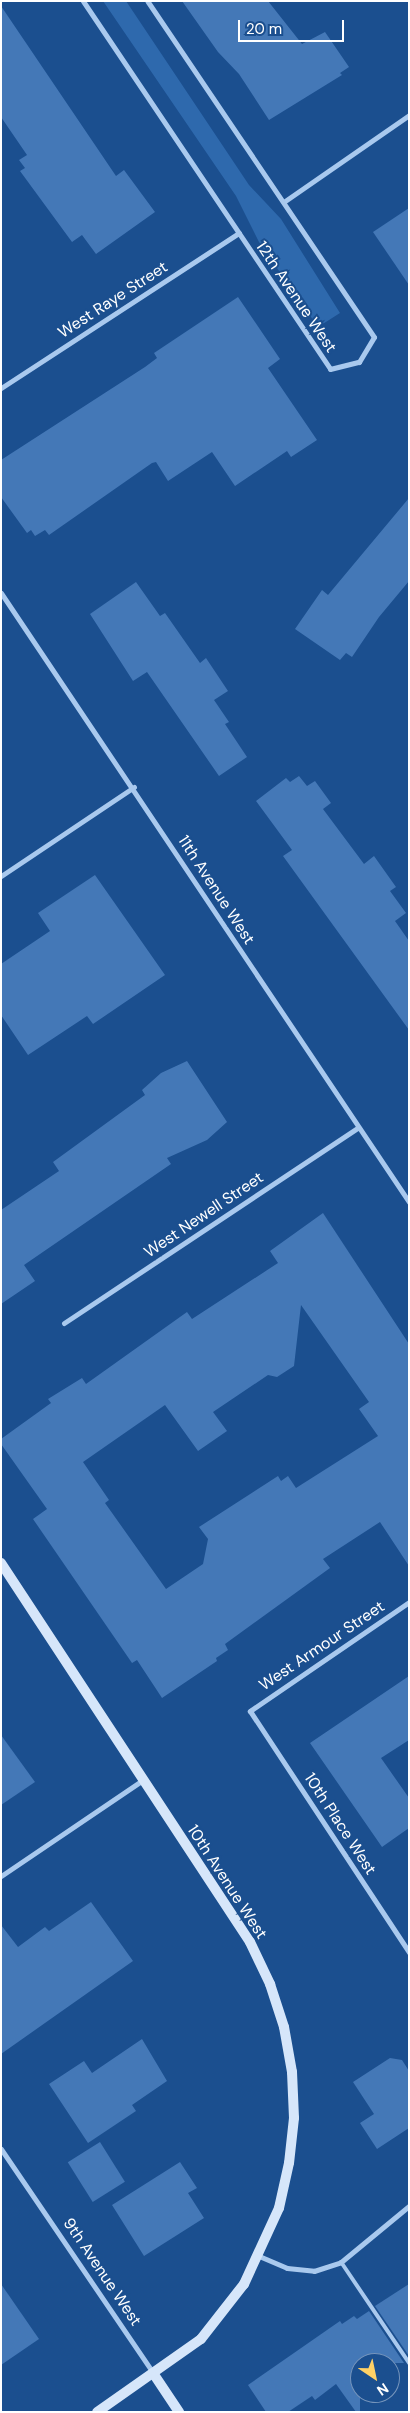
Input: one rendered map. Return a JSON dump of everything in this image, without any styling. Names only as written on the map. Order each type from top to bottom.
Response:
[{"type":"street","name":"12th Avenue West","points":[[83,1],[330,369],[359,362],[374,337],[285,201],[147,1]]},
{"type":"street","points":[[285,201],[409,115]]},
{"type":"street","name":"West Raye Street","points":[[1,388],[239,234]]},
{"type":"street","name":"11th Avenue West","points":[[1,593],[134,787],[357,1128],[409,1202]]},
{"type":"street","points":[[1,876],[134,787]]},
{"type":"street","name":"West Newell Street","points":[[64,1323],[357,1128]]},
{"type":"street","name":"10th Avenue West","points":[[1,1564],[250,1942],[270,1984],[284,2027],[293,2091],[289,2163],[278,2208],[259,2256],[244,2284],[201,2339],[97,2412]]},
{"type":"street","name":"West Armour Street","points":[[250,1711],[409,1602]]},
{"type":"street","name":"10th Place West","points":[[250,1711],[409,1952]]},
{"type":"street","points":[[1,1876],[143,1780]]},
{"type":"street","name":"9th Avenue West","points":[[1,2149],[178,2412]]},
{"type":"street","points":[[259,2256],[287,2268],[314,2271],[341,2262],[409,2206]]},
{"type":"lane","points":[[341,2262],[409,2363]]},
{"type":"shaded area","points":[[103,1],[126,1],[249,185],[281,219],[340,313],[318,327],[259,242],[236,196]]},
{"type":"building","points":[[182,1],[268,1],[302,44],[325,32],[349,67],[340,73],[342,75],[269,120],[239,74],[218,52]]},
{"type":"building","points":[[1,6],[116,176],[124,170],[155,212],[96,254],[82,235],[72,242],[20,171],[25,168],[19,160],[27,155],[1,117]]},
{"type":"building","points":[[409,208],[409,285],[373,232]]},
{"type":"building","points":[[238,297],[280,359],[268,368],[317,440],[291,457],[287,451],[235,486],[212,452],[168,481],[156,462],[152,463],[49,535],[45,530],[35,536],[31,530],[27,533],[1,497],[1,460],[145,367],[157,358],[154,353]]},
{"type":"building","points":[[409,498],[409,581],[379,617],[352,657],[346,653],[340,660],[295,629],[322,590],[328,595]]},
{"type":"building","points":[[136,582],[160,616],[165,613],[200,663],[206,658],[228,691],[214,700],[229,722],[225,724],[247,757],[219,776],[147,672],[133,681],[90,614]]},
{"type":"building","points":[[299,776],[307,786],[315,781],[331,803],[323,809],[364,864],[374,856],[396,887],[390,891],[406,913],[395,921],[409,941],[409,1030],[283,856],[292,850],[256,801],[286,778],[290,782]]},
{"type":"building","points":[[95,875],[165,975],[93,1024],[87,1016],[28,1055],[1,1015],[1,964],[50,931],[38,913]]},
{"type":"building","points":[[187,1061],[227,1122],[207,1140],[167,1158],[171,1164],[24,1265],[35,1281],[1,1304],[1,1210],[59,1171],[53,1162],[145,1095],[142,1090],[161,1073]]},
{"type":"building","points":[[323,1213],[409,1344],[409,1566],[380,1522],[323,1559],[330,1568],[225,1644],[228,1650],[216,1658],[217,1661],[162,1698],[137,1660],[132,1663],[33,1519],[47,1509],[1,1444],[1,1439],[51,1403],[48,1399],[82,1378],[86,1384],[187,1312],[192,1319],[278,1263],[270,1251]],"holes":[[[301,1305],[369,1402],[359,1409],[378,1436],[296,1488],[288,1476],[281,1481],[278,1476],[199,1527],[208,1539],[203,1564],[166,1589],[105,1503],[109,1500],[83,1462],[165,1405],[198,1451],[227,1431],[213,1412],[268,1375],[277,1377],[294,1366]]]},
{"type":"building","points":[[409,1676],[409,1740],[381,1758],[409,1798],[409,1828],[382,1847],[310,1743]]},
{"type":"building","points":[[1,1735],[35,1782],[1,1805]]},
{"type":"building","points":[[91,1902],[133,1961],[1,2054],[1,1925],[18,1947],[45,1927],[49,1931]]},
{"type":"building","points":[[142,2039],[167,2081],[132,2105],[136,2111],[88,2143],[49,2084],[84,2061],[92,2073]]},
{"type":"building","points":[[390,2058],[402,2060],[409,2071],[409,2128],[377,2149],[360,2123],[374,2114],[353,2082]]},
{"type":"building","points":[[100,2142],[125,2182],[93,2202],[68,2162]]},
{"type":"building","points":[[180,2162],[197,2188],[188,2193],[204,2218],[144,2256],[112,2205]]},
{"type":"building","points":[[1,2284],[39,2339],[1,2365]]},
{"type":"building","points":[[409,2284],[409,2356],[375,2306]]},
{"type":"building","points":[[369,2311],[397,2353],[350,2353],[350,2403],[360,2403],[360,2412],[356,2412],[336,2384],[315,2400],[312,2396],[288,2412],[266,2412],[248,2385],[340,2321],[342,2324],[354,2316],[357,2319]]}]
